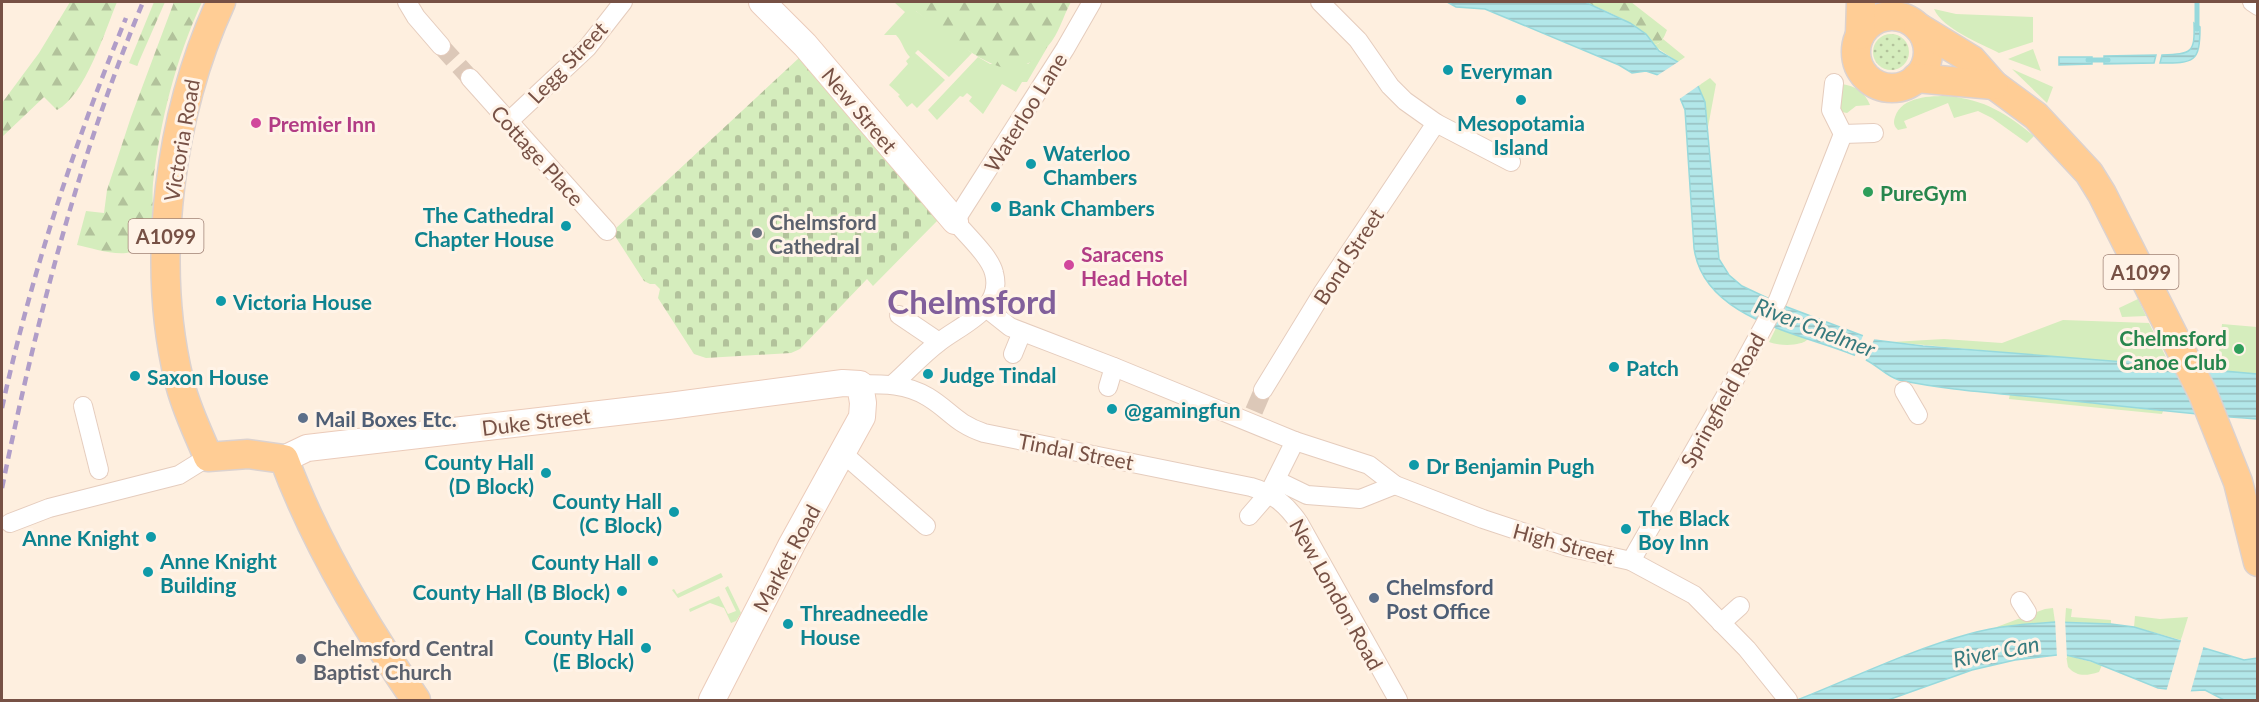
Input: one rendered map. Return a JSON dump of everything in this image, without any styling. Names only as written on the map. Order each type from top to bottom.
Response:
[{"type":"main road","name":"Victoria Road","points":[[208,457],[184,397],[174,360],[165,240],[175,156],[190,81],[199,51],[220,2]]},
{"type":"main road","points":[[1861,2],[1860,34],[1856,45],[1859,67],[1874,83],[1885,87],[1896,88],[1907,85],[1917,78],[1927,58],[1928,47],[1925,37],[1908,16]]},
{"type":"main road","name":"A1099","points":[[1860,34],[1876,19],[1887,16],[1908,16],[1972,60],[1998,88],[2020,102],[2089,173],[2102,194],[2208,405],[2238,482],[2258,562]]},
{"type":"main road","points":[[1917,78],[1998,88]]},
{"type":"main road","points":[[208,457],[248,454],[284,459],[298,499],[317,538],[372,633],[416,700]]},
{"type":"street","points":[[407,2],[416,17],[441,46]]},
{"type":"street","name":"Legg Street","points":[[508,122],[587,48],[623,2]]},
{"type":"street","name":"New Street","points":[[762,2],[805,45],[955,221]]},
{"type":"street","name":"Waterloo Lane","points":[[955,221],[1065,49],[1092,2]]},
{"type":"street","points":[[1320,2],[1358,40],[1390,86],[1405,101],[1436,123],[1511,162]]},
{"type":"street","points":[[2252,2],[2258,6]]},
{"type":"street","name":"Cottage Place","points":[[470,78],[607,231]]},
{"type":"street","points":[[1834,83],[1831,110],[1843,134],[1874,133]]},
{"type":"street","name":"Bond Street","points":[[1263,390],[1323,292],[1436,123]]},
{"type":"street","name":"Springfield Road","points":[[1631,561],[1778,300],[1843,134]]},
{"type":"street","points":[[893,384],[939,342],[959,330],[986,308],[995,291],[994,272],[990,263],[955,221]]},
{"type":"street","name":"High Street","points":[[986,308],[1010,327],[1022,332],[1251,417],[1296,441],[1369,465],[1395,485],[1483,519],[1568,547],[1631,561],[1694,595],[1747,649],[1790,699]]},
{"type":"street","points":[[899,315],[939,342]]},
{"type":"street","points":[[1013,354],[1022,332]]},
{"type":"street","points":[[1108,387],[1114,367]]},
{"type":"street","name":"Duke Street","points":[[284,459],[307,448],[680,405],[843,383],[860,384]]},
{"type":"street","name":"Tindal Street","points":[[860,384],[893,384],[922,393],[960,423],[984,432],[1251,487],[1272,487],[1306,495],[1360,499],[1395,485]]},
{"type":"street","name":"Market Road","points":[[712,700],[792,544],[862,417],[863,403],[860,384]]},
{"type":"street","points":[[1904,391],[1918,415]]},
{"type":"street","points":[[83,406],[99,470]]},
{"type":"street","points":[[1250,516],[1272,487],[1296,441]]},
{"type":"street","points":[[841,454],[926,526]]},
{"type":"street","points":[[10,523],[48,508],[178,475],[208,457]]},
{"type":"street","name":"New London Road","points":[[1272,487],[1299,523],[1398,700]]},
{"type":"street","points":[[1721,623],[1740,606]]},
{"type":"green space","points":[[70,2],[117,2],[85,77],[67,102],[57,110],[44,97],[2,137],[2,103],[39,53]]},
{"type":"green space","points":[[154,2],[165,2],[137,66],[129,63]]},
{"type":"green space","points":[[174,2],[202,2],[184,45],[170,90],[153,183],[149,235],[140,248],[126,253],[77,245],[86,211],[104,213],[107,190],[131,117]]},
{"type":"green space","points":[[894,2],[916,2],[916,11],[972,53],[949,77],[918,50],[915,53],[945,80],[917,108],[912,103],[907,107],[898,96],[900,95],[889,85],[908,64],[906,61],[910,57],[896,35],[884,35],[905,12]]},
{"type":"green space","points":[[916,2],[1071,2],[1055,36],[1044,50],[1025,65],[1009,69],[986,61],[947,36],[916,11]]},
{"type":"green space","points":[[1585,2],[1631,2],[1667,30],[1664,38],[1653,45],[1640,30],[1631,24]]},
{"type":"green space","points":[[1934,9],[1956,14],[2033,17],[2033,42],[1999,53],[1945,23]]},
{"type":"green space","points":[[1891,34],[1904,39],[1909,52],[1904,65],[1891,70],[1878,65],[1873,52],[1878,39]]},
{"type":"green space","points":[[1663,39],[1685,57],[1678,62],[1653,45]]},
{"type":"green space","points":[[1048,46],[1027,82],[1022,82],[1016,92],[1002,84],[983,114],[969,101],[972,97],[967,93],[963,97],[960,96],[937,120],[928,110],[978,57],[990,64],[1028,64]]},
{"type":"green space","points":[[2033,49],[2041,71],[2008,59]]},
{"type":"green space","points":[[800,57],[938,220],[873,286],[867,279],[800,349],[791,353],[706,358],[694,354],[658,298],[660,289],[655,284],[644,281],[615,236],[615,229]]},
{"type":"green space","points":[[2012,69],[2053,87],[2047,103]]},
{"type":"green space","points":[[1710,78],[1716,84],[1708,127],[1705,102],[1698,86]]},
{"type":"green space","points":[[1842,84],[1859,90],[1870,105],[1856,106],[1847,113],[1837,111]]},
{"type":"green space","points":[[1934,96],[1948,96],[1984,104],[2014,121],[2034,136],[2027,143],[1978,111],[1954,118],[1948,103],[1904,121],[1907,128],[1898,130],[1896,127],[1895,117],[1899,110],[1910,101]]},
{"type":"green space","points":[[2138,299],[2146,316],[2122,317],[2119,308]]},
{"type":"green space","points":[[2063,320],[2149,323],[2171,367],[2134,363],[2134,359],[2124,362],[2087,360],[1892,342],[1944,339],[2002,343]]},
{"type":"green space","name":"Chelmsford Canoe Club","points":[[2222,324],[2257,327],[2257,374],[2217,371]]},
{"type":"green space","points":[[1777,326],[1809,338],[1801,343],[1790,345],[1769,342]]},
{"type":"green space","points":[[2010,394],[2163,411],[2162,414],[2009,399]]},
{"type":"green space","points":[[721,573],[723,577],[678,598],[672,590],[674,589],[677,594]]},
{"type":"green space","points":[[728,586],[741,613],[736,621],[731,623],[724,608],[710,603],[690,612],[689,609],[719,596],[728,614],[736,611],[725,588]]},
{"type":"green space","points":[[2053,608],[2055,622],[1994,628],[2045,609]]},
{"type":"green space","points":[[2066,608],[2072,609],[2071,617],[2111,620],[2111,624],[2065,622]]},
{"type":"green space","points":[[2135,616],[2160,619],[2188,617],[2181,640],[2134,627]]},
{"type":"green space","points":[[2066,655],[2102,665],[2099,672],[2078,674],[2068,667]]},
{"type":"water","name":"River Chelmer","points":[[1447,2],[1585,2],[1630,23],[1646,34],[1659,51],[1678,62],[1698,86],[1705,102],[1719,259],[1729,275],[1742,286],[1787,307],[1874,340],[2124,362],[2125,358],[2134,359],[2134,363],[2257,374],[2257,419],[1971,391],[1899,380],[1864,359],[1762,322],[1737,309],[1717,293],[1702,273],[1694,248],[1685,110],[1680,98],[1658,75],[1646,71],[1632,73],[1619,65],[1485,9],[1456,7]]},
{"type":"water","points":[[2194,23],[2200,27],[2200,39],[2199,48],[2193,58],[2188,61],[2160,63],[2162,55],[2180,54],[2190,50],[2194,41]]},
{"type":"water","points":[[2156,55],[2154,63],[2104,64],[2104,56]]},
{"type":"water","points":[[2059,57],[2092,57],[2092,64],[2059,65]]},
{"type":"water","name":"River Can","points":[[2055,622],[2134,627],[2244,660],[2257,658],[2257,700],[2224,700],[2205,690],[2185,691],[2158,688],[2091,661],[2057,655],[2015,660],[1972,670],[1888,700],[1797,700],[1903,656],[1969,634],[1990,629]]},
{"type":"pier","points":[[1681,60],[1701,84],[1678,100],[1655,77]]},
{"type":"pier","points":[[1864,333],[1875,337],[1865,362],[1854,358]]},
{"type":"pier","points":[[2055,619],[2065,619],[2067,658],[2057,658]]},
{"type":"pier","points":[[2182,637],[2204,645],[2190,694],[2166,692]]},
{"type":"waterway","points":[[2197,2],[2197,29]]},
{"type":"waterway","points":[[2088,60],[2108,60]]},
{"type":"tunnel","points":[[441,46],[470,78]]},
{"type":"tunnel","points":[[1254,411],[1263,390]]},
{"type":"railway","points":[[2,488],[29,364],[61,241],[98,120],[143,2]]},
{"type":"railway","points":[[2,408],[26,309],[55,210],[126,18]]},
{"type":"place","name":"Everyman","points":[[1448,70]]},
{"type":"place","name":"Mesopotamia Island","points":[[1521,100]]},
{"type":"place","name":"Premier Inn","points":[[256,123]]},
{"type":"place","name":"Waterloo Chambers","points":[[1031,164]]},
{"type":"place","name":"PureGym","points":[[1868,192]]},
{"type":"place","name":"Bank Chambers","points":[[996,207]]},
{"type":"place","name":"The Cathedral Chapter House","points":[[566,226]]},
{"type":"place","name":"Chelmsford Cathedral","points":[[757,233]]},
{"type":"place","name":"Saracens Head Hotel","points":[[1069,265]]},
{"type":"place","name":"Victoria House","points":[[221,301]]},
{"type":"place","name":"Chelmsford Canoe Club","points":[[2239,349]]},
{"type":"place","name":"Patch","points":[[1614,367]]},
{"type":"place","name":"Judge Tindal","points":[[928,374]]},
{"type":"place","name":"Saxon House","points":[[135,376]]},
{"type":"place","name":"@gamingfun","points":[[1112,409]]},
{"type":"place","name":"Mail Boxes Etc.","points":[[303,418]]},
{"type":"place","name":"Dr Benjamin Pugh","points":[[1414,465]]},
{"type":"place","name":"County Hall (D Block)","points":[[546,473]]},
{"type":"place","name":"County Hall (C Block)","points":[[674,512]]},
{"type":"place","name":"The Black Boy Inn","points":[[1626,529]]},
{"type":"place","name":"Anne Knight","points":[[151,537]]},
{"type":"place","name":"County Hall","points":[[653,561]]},
{"type":"place","name":"Anne Knight Building","points":[[148,572]]},
{"type":"place","name":"County Hall (B Block)","points":[[622,591]]},
{"type":"place","name":"Chelmsford Post Office","points":[[1374,598]]},
{"type":"place","name":"Threadneedle House","points":[[788,624]]},
{"type":"place","name":"County Hall (E Block)","points":[[646,648]]},
{"type":"place","name":"Chelmsford Central Baptist Church","points":[[301,659]]},
{"type":"district","name":"Chelmsford","points":[[972,301]]}]
